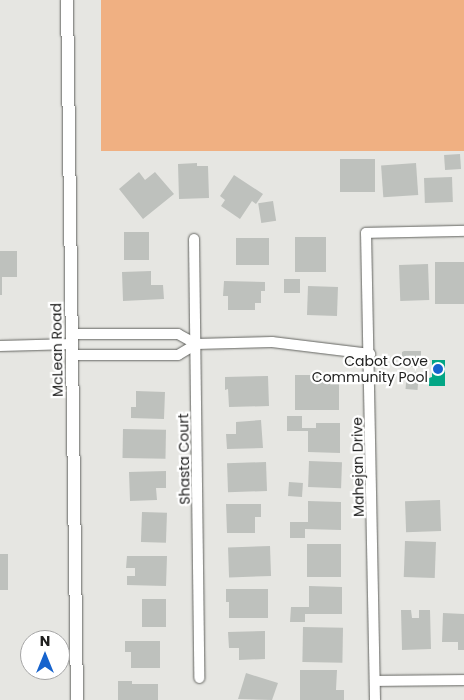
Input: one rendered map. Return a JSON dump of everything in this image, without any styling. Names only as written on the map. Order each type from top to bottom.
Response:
[{"type":"street","name":"McLean Road","points":[[67,0],[77,700]]},
{"type":"street","name":"Mahejan Drive","points":[[375,700],[370,354],[366,233],[464,231]]},
{"type":"street","name":"Shasta Court","points":[[194,239],[199,678]]},
{"type":"street","points":[[0,346],[72,344],[178,334],[196,344]]},
{"type":"street","points":[[72,344],[178,355],[196,344],[272,342],[370,354]]},
{"type":"street","points":[[375,681],[464,680]]},
{"type":"shaded area","points":[[101,0],[464,0],[464,151],[101,151]]},
{"type":"shaded area","name":"Cabot Cove Community Pool","points":[[432,360],[445,360],[445,386],[429,386],[429,378],[432,377]]},
{"type":"building","points":[[460,154],[461,169],[445,170],[444,155]]},
{"type":"building","points":[[340,159],[375,159],[375,192],[340,192]]},
{"type":"building","points":[[197,163],[197,166],[208,166],[209,198],[179,199],[178,164]]},
{"type":"building","points":[[416,163],[418,195],[383,197],[381,165]]},
{"type":"building","points":[[139,172],[145,180],[155,172],[174,194],[143,219],[119,189]]},
{"type":"building","points":[[234,175],[263,194],[256,204],[252,201],[240,219],[221,206],[225,200],[220,196]]},
{"type":"building","points":[[452,177],[453,202],[425,203],[424,178]]},
{"type":"building","points":[[273,201],[276,221],[261,223],[258,203]]},
{"type":"building","points":[[124,232],[149,232],[149,260],[124,260]]},
{"type":"building","points":[[295,237],[326,237],[326,272],[295,272]]},
{"type":"building","points":[[236,238],[269,238],[269,265],[236,265]]},
{"type":"building","points":[[0,251],[17,251],[17,277],[2,277],[2,295],[0,295]]},
{"type":"building","points":[[435,262],[464,262],[464,304],[435,304]]},
{"type":"building","points":[[428,264],[429,300],[400,301],[399,265]]},
{"type":"building","points":[[151,271],[151,285],[163,285],[164,299],[123,301],[122,272]]},
{"type":"building","points":[[284,279],[300,279],[300,293],[284,293]]},
{"type":"building","points":[[224,281],[265,282],[265,291],[261,291],[261,303],[255,303],[255,310],[228,310],[228,296],[223,296]]},
{"type":"building","points":[[308,286],[338,287],[337,316],[307,315]]},
{"type":"building","points":[[421,351],[421,367],[404,367],[402,352]]},
{"type":"building","points":[[407,372],[419,373],[417,390],[406,389]]},
{"type":"building","points":[[295,375],[339,375],[339,410],[295,410]]},
{"type":"building","points":[[268,376],[269,406],[229,407],[228,389],[225,390],[225,377]]},
{"type":"building","points":[[136,391],[165,392],[164,419],[131,418],[131,407],[136,407]]},
{"type":"building","points":[[287,416],[302,416],[302,428],[316,428],[316,423],[340,423],[340,453],[308,452],[308,431],[287,431]]},
{"type":"building","points":[[261,420],[263,448],[227,449],[226,434],[236,434],[236,422]]},
{"type":"building","points":[[123,429],[166,430],[165,459],[122,458]]},
{"type":"building","points":[[309,461],[342,462],[341,488],[308,487]]},
{"type":"building","points":[[266,462],[267,491],[228,492],[227,463]]},
{"type":"building","points":[[166,471],[166,488],[156,488],[157,500],[130,501],[129,472]]},
{"type":"building","points":[[289,482],[303,483],[302,497],[288,496]]},
{"type":"building","points":[[440,500],[441,531],[406,532],[405,501]]},
{"type":"building","points":[[308,501],[341,502],[341,530],[305,529],[305,538],[290,538],[290,522],[308,522]]},
{"type":"building","points":[[226,504],[261,504],[261,517],[255,517],[255,533],[227,533]]},
{"type":"building","points":[[142,512],[167,513],[166,543],[141,542]]},
{"type":"building","points":[[405,541],[436,542],[435,578],[404,577]]},
{"type":"building","points":[[307,544],[341,544],[341,577],[307,577]]},
{"type":"building","points":[[270,546],[271,576],[229,577],[228,547]]},
{"type":"building","points":[[0,554],[8,554],[8,590],[0,590]]},
{"type":"building","points":[[127,556],[167,556],[166,586],[127,585],[127,576],[135,576],[135,568],[126,568]]},
{"type":"building","points":[[309,586],[342,587],[342,614],[305,614],[305,622],[290,622],[291,607],[309,607]]},
{"type":"building","points":[[226,589],[268,589],[268,618],[229,618],[229,602],[226,602]]},
{"type":"building","points":[[142,599],[166,599],[166,627],[142,627]]},
{"type":"building","points":[[401,610],[411,610],[412,618],[419,618],[419,610],[430,610],[431,649],[402,650]]},
{"type":"building","points":[[443,613],[464,614],[464,650],[458,650],[458,642],[442,642]]},
{"type":"building","points":[[303,627],[343,628],[342,663],[302,662]]},
{"type":"building","points":[[265,631],[265,659],[239,660],[239,648],[229,648],[228,632]]},
{"type":"building","points":[[125,641],[160,641],[160,668],[131,668],[131,652],[125,652]]},
{"type":"building","points":[[300,670],[337,670],[336,690],[344,690],[344,700],[300,700]]},
{"type":"building","points":[[246,673],[278,683],[272,700],[238,699]]},
{"type":"building","points":[[118,681],[132,681],[132,684],[158,684],[158,700],[118,700]]},
{"type":"place","name":"Cabot Cove Community Pool","points":[[438,369]]}]
